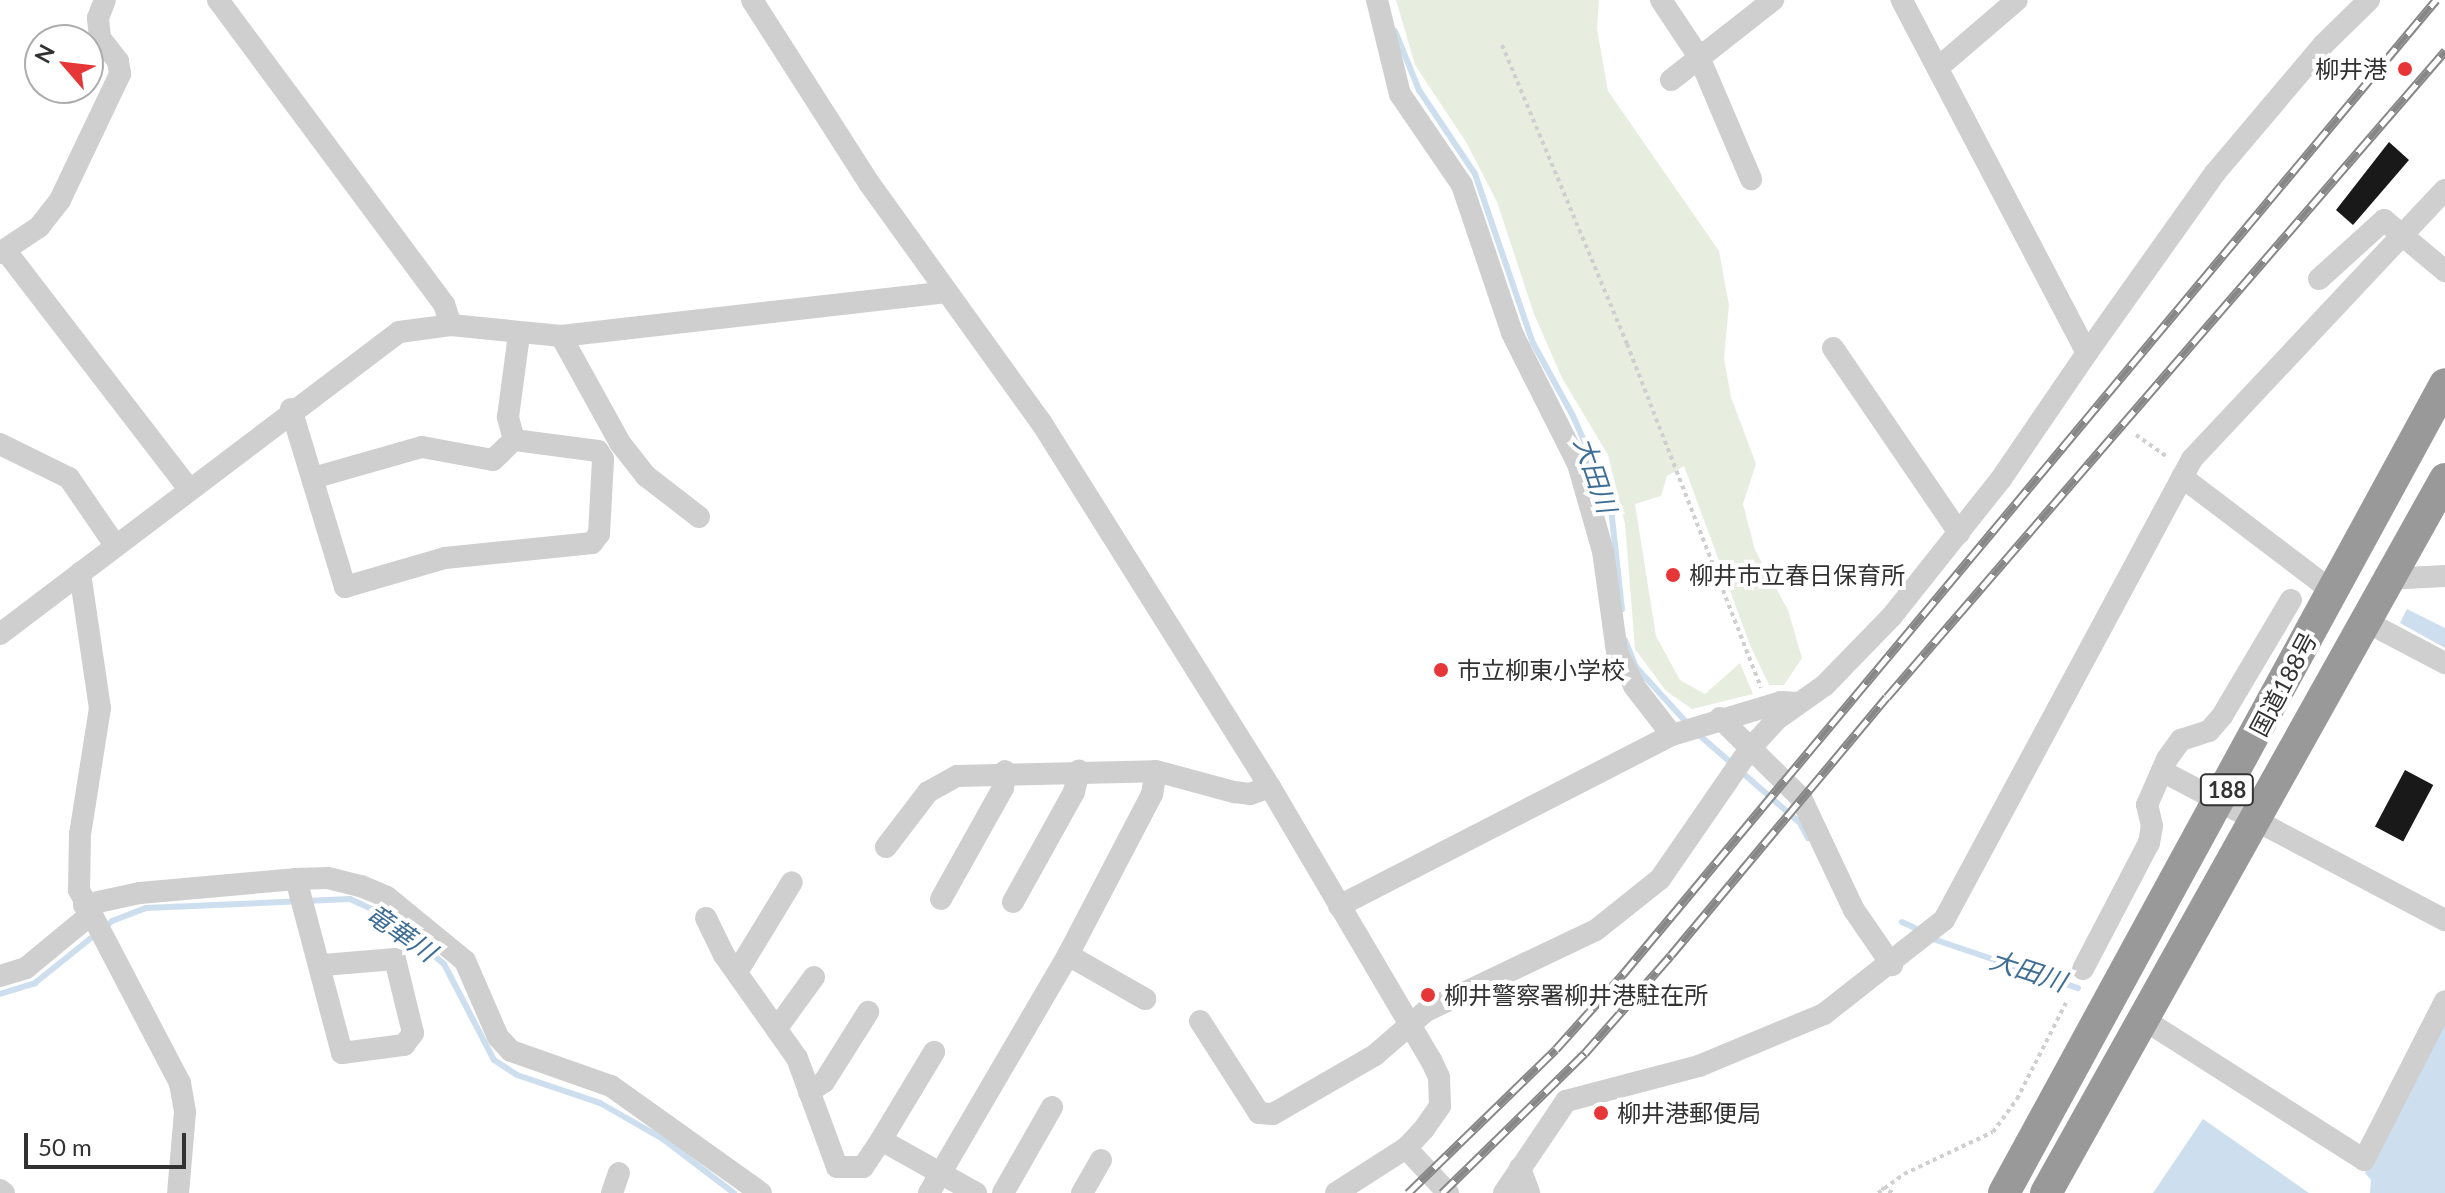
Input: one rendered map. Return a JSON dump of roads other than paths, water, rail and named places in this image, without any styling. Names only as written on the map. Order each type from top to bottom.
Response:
[{"type":"highway","name":"国道188号","points":[[2004,1193],[2220,802],[2445,384]]},
{"type":"highway","name":"国道188号","points":[[2046,1193],[2256,821],[2363,620],[2445,479]]},
{"type":"street","points":[[105,0],[98,18],[100,38],[118,61],[120,74],[60,200],[39,227],[2,251],[188,488]]},
{"type":"street","points":[[218,0],[444,304],[451,325]]},
{"type":"street","points":[[752,0],[946,292],[1041,422],[1270,787],[1431,1060],[1440,1090],[1440,1106],[1406,1148],[1336,1193]]},
{"type":"street","points":[[1377,0],[1400,94],[1462,185],[1517,347],[1578,464],[1603,551],[1617,652],[1634,686],[1694,727],[1749,750],[1801,798],[1854,910],[1892,965]]},
{"type":"street","points":[[1661,0],[1699,57],[1751,179]]},
{"type":"street","points":[[1671,80],[1773,0]]},
{"type":"street","points":[[1902,0],[1940,66],[2087,353]]},
{"type":"street","points":[[1940,66],[2017,0]]},
{"type":"street","points":[[1200,1021],[1259,1113],[1273,1114],[1375,1055],[1408,1024],[1524,961],[1596,930],[1635,903],[1686,846],[1749,750],[1799,703],[1825,685],[1892,616],[1959,533],[2235,148],[2324,44],[2369,0]]},
{"type":"street","points":[[1504,1193],[1566,1101],[1751,1048],[1824,1014],[1892,965],[1944,920],[2182,477],[2201,448],[2445,190]]},
{"type":"street","points":[[2319,279],[2384,220],[2445,271]]},
{"type":"street","points":[[0,634],[291,409],[399,332],[451,325],[519,335],[561,336],[946,292]]},
{"type":"street","points":[[514,440],[508,417],[519,335]]},
{"type":"street","points":[[561,336],[620,443],[646,476],[699,517]]},
{"type":"street","points":[[1833,348],[1959,533]]},
{"type":"street","points":[[291,409],[345,587],[445,558],[592,543],[599,534],[603,459],[598,451],[514,440]]},
{"type":"street","points":[[313,478],[422,447],[493,460],[514,440]]},
{"type":"street","points":[[0,444],[69,478],[115,545]]},
{"type":"street","points":[[2182,477],[2332,591]]},
{"type":"street","points":[[80,573],[100,708],[77,865],[92,921],[180,1083],[185,1112],[178,1193]]},
{"type":"street","points":[[2387,579],[2445,576]]},
{"type":"street","points":[[2083,969],[2149,843],[2152,826],[2147,805],[2162,771],[2181,740],[2209,731],[2222,716],[2291,600]]},
{"type":"street","points":[[2363,620],[2445,663]]},
{"type":"street","points":[[1339,906],[1694,727],[1768,706],[1799,703]]},
{"type":"street","points":[[886,847],[928,792],[957,776],[1005,771],[1156,771],[1234,792],[1250,794],[1270,787]]},
{"type":"street","points":[[941,899],[1003,788],[1005,771]]},
{"type":"street","points":[[1013,902],[1074,792],[1079,771]]},
{"type":"street","points":[[929,1193],[1068,955],[1152,794],[1156,771]]},
{"type":"street","points":[[2162,771],[2445,920]]},
{"type":"street","points":[[0,976],[26,968],[92,921],[140,893],[328,878],[387,897],[465,961],[498,1037],[511,1051],[611,1086],[761,1193]]},
{"type":"street","points":[[296,879],[310,939],[323,965],[342,1053],[404,1045],[413,1033],[395,959],[323,965]]},
{"type":"street","points":[[737,972],[792,882]]},
{"type":"street","points":[[706,918],[737,972],[797,1058],[837,1167],[863,1167],[934,1052]]},
{"type":"street","points":[[1068,955],[1145,999]]},
{"type":"street","points":[[777,1028],[814,977]]},
{"type":"street","points":[[2143,1019],[2364,1160],[2445,1001]]},
{"type":"street","points":[[809,1092],[824,1082],[868,1012]]},
{"type":"street","points":[[1003,1193],[1052,1107]]},
{"type":"street","points":[[881,1140],[976,1193]]},
{"type":"street","points":[[1406,1148],[1448,1193]]},
{"type":"street","points":[[1082,1193],[1101,1160]]},
{"type":"street","points":[[1520,1168],[1529,1193]]},
{"type":"water","points":[[2407,609],[2445,628],[2445,648],[2400,623]]},
{"type":"water","points":[[2445,1022],[2445,1193],[2370,1193],[2371,1180],[2365,1173]]},
{"type":"water","points":[[2203,1119],[2309,1193],[2153,1193]]},
{"type":"waterway","name":"大田川","points":[[1395,31],[1419,90],[1475,174],[1533,343],[1573,416],[1610,499],[1622,609]]},
{"type":"waterway","name":"大田川","points":[[1625,640],[1636,667],[1687,723]]},
{"type":"waterway","name":"大田川","points":[[1698,734],[1800,823],[1808,838]]},
{"type":"waterway","name":"竜華川","points":[[0,994],[35,983],[112,921],[146,908],[350,899],[384,915],[444,964],[494,1060],[517,1075],[600,1103],[663,1139],[734,1193]]},
{"type":"waterway","name":"大田川","points":[[1902,922],[1921,931]]},
{"type":"waterway","name":"大田川","points":[[1933,939],[2078,988]]},
{"type":"railway","points":[[1408,1193],[1556,1049],[1623,974],[2436,0]]},
{"type":"railway","points":[[1442,1193],[1585,1053],[1887,697],[2445,51]]},
{"type":"place","name":"柳井港","points":[[2405,69]]},
{"type":"place","name":"柳井市立春日保育所","points":[[1673,575]]},
{"type":"place","name":"市立柳東小学校","points":[[1441,670]]},
{"type":"place","name":"柳井警察署柳井港駐在所","points":[[1428,995]]},
{"type":"place","name":"柳井港郵便局","points":[[1601,1113]]}]
